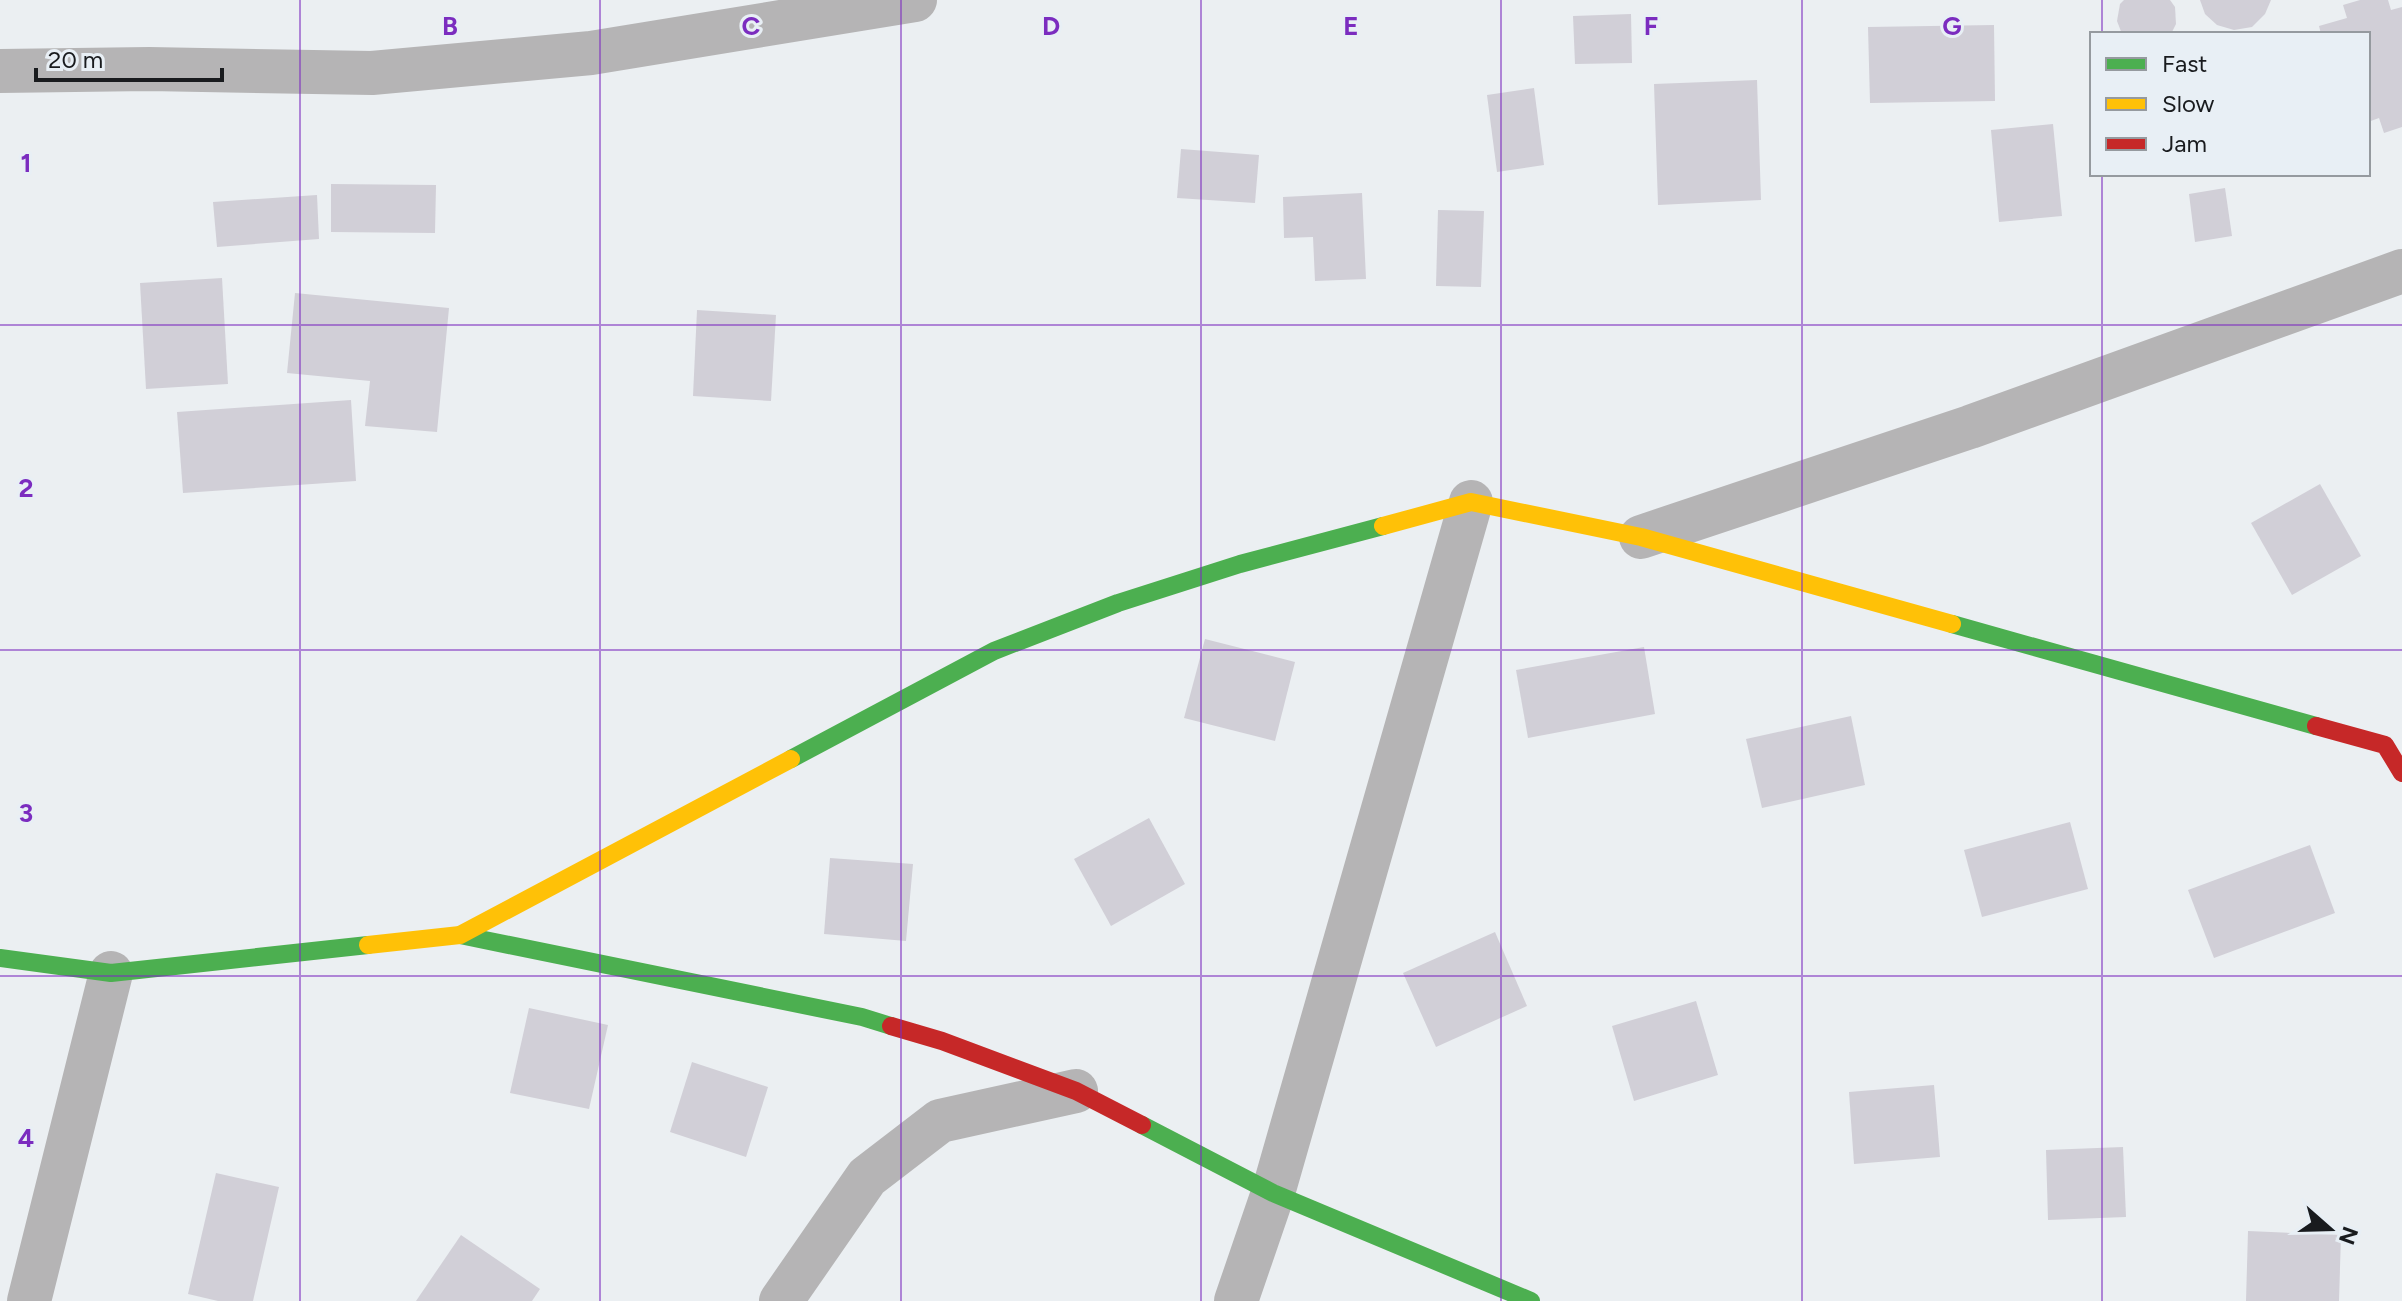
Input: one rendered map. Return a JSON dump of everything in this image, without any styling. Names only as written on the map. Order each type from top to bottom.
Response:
[{"type":"street","points":[[0,71],[149,69],[372,73],[591,53],[915,0]]},
{"type":"street","points":[[1641,537],[1970,427],[2402,271]]},
{"type":"street","points":[[1236,1301],[1273,1193],[1471,502]]},
{"type":"street","points":[[460,935],[994,651],[1118,603],[1240,564],[1471,502],[1641,537],[2396,751]]},
{"type":"street","points":[[0,958],[111,973],[460,935],[862,1017],[942,1041],[1076,1091],[1273,1193],[1531,1301]]},
{"type":"street","points":[[29,1301],[111,973]]},
{"type":"street","points":[[781,1301],[867,1177],[940,1121],[1076,1091]]},
{"type":"building","points":[[2124,0],[2170,0],[2175,7],[2176,24],[2172,32],[2121,32],[2117,21],[2120,4]]},
{"type":"building","points":[[2200,0],[2271,0],[2265,14],[2252,27],[2234,30],[2217,25],[2205,14]]},
{"type":"building","points":[[2360,0],[2388,0],[2391,10],[2402,7],[2402,127],[2384,133],[2379,118],[2370,121],[2370,32],[2320,32],[2319,26],[2347,18],[2343,5]]},
{"type":"building","points":[[1631,14],[1632,63],[1575,64],[1573,16]]},
{"type":"building","points":[[1994,25],[1995,101],[1870,103],[1868,27]]},
{"type":"building","points":[[1757,80],[1761,200],[1658,205],[1654,84]]},
{"type":"building","points":[[1534,88],[1544,165],[1497,172],[1487,95]]},
{"type":"building","points":[[2053,124],[2062,216],[1999,222],[1991,130]]},
{"type":"building","points":[[1181,149],[1259,155],[1255,203],[1177,198]]},
{"type":"building","points":[[331,184],[436,185],[435,233],[331,232]]},
{"type":"building","points":[[2225,188],[2232,236],[2195,242],[2189,194]]},
{"type":"building","points":[[1362,193],[1366,279],[1315,281],[1313,237],[1284,238],[1283,197]]},
{"type":"building","points":[[317,195],[319,239],[217,247],[213,202]]},
{"type":"building","points":[[1438,210],[1484,211],[1481,287],[1436,286]]},
{"type":"building","points":[[222,278],[228,384],[146,389],[140,283]]},
{"type":"building","points":[[295,293],[449,308],[437,432],[365,426],[370,381],[287,373]]},
{"type":"building","points":[[697,310],[776,315],[771,401],[693,396]]},
{"type":"building","points":[[351,400],[356,481],[183,493],[177,412]]},
{"type":"building","points":[[2320,484],[2361,556],[2292,595],[2251,523]]},
{"type":"building","points":[[1205,639],[1295,662],[1275,741],[1184,718]]},
{"type":"building","points":[[1644,647],[1655,714],[1528,738],[1516,670]]},
{"type":"building","points":[[1851,716],[1865,785],[1762,808],[1746,739]]},
{"type":"building","points":[[1149,818],[1185,884],[1111,926],[1074,859]]},
{"type":"building","points":[[2070,822],[2088,889],[1982,917],[1964,850]]},
{"type":"building","points":[[2310,845],[2335,913],[2214,958],[2188,890]]},
{"type":"building","points":[[830,858],[913,864],[906,941],[824,934]]},
{"type":"building","points":[[1495,932],[1527,1006],[1436,1047],[1403,973]]},
{"type":"building","points":[[1696,1001],[1718,1075],[1634,1101],[1612,1026]]},
{"type":"building","points":[[529,1008],[608,1025],[589,1109],[510,1093]]},
{"type":"building","points":[[692,1062],[768,1087],[746,1157],[670,1132]]},
{"type":"building","points":[[1934,1085],[1940,1157],[1854,1164],[1849,1092]]},
{"type":"building","points":[[2123,1147],[2126,1217],[2048,1220],[2046,1150]]},
{"type":"building","points":[[216,1173],[279,1187],[253,1301],[218,1301],[188,1294]]},
{"type":"building","points":[[2248,1231],[2341,1235],[2339,1301],[2246,1301]]},
{"type":"building","points":[[461,1235],[540,1289],[532,1301],[416,1301]]},
{"type":"traffic: fast","points":[[791,759],[994,651],[1118,603],[1240,564],[1383,526]]},
{"type":"traffic: fast","points":[[1952,624],[2316,726]]},
{"type":"traffic: fast","points":[[460,935],[862,1017],[891,1026]]},
{"type":"traffic: fast","points":[[0,958],[111,973],[368,945]]},
{"type":"traffic: fast","points":[[1142,1125],[1273,1193],[1531,1301]]},
{"type":"traffic: slow","points":[[1383,526],[1471,502],[1641,537],[1952,624]]},
{"type":"traffic: slow","points":[[368,945],[460,935],[791,759]]},
{"type":"traffic: jam","points":[[2316,726],[2385,745],[2402,773]]},
{"type":"traffic: jam","points":[[891,1026],[942,1041],[1076,1091],[1142,1125]]}]
